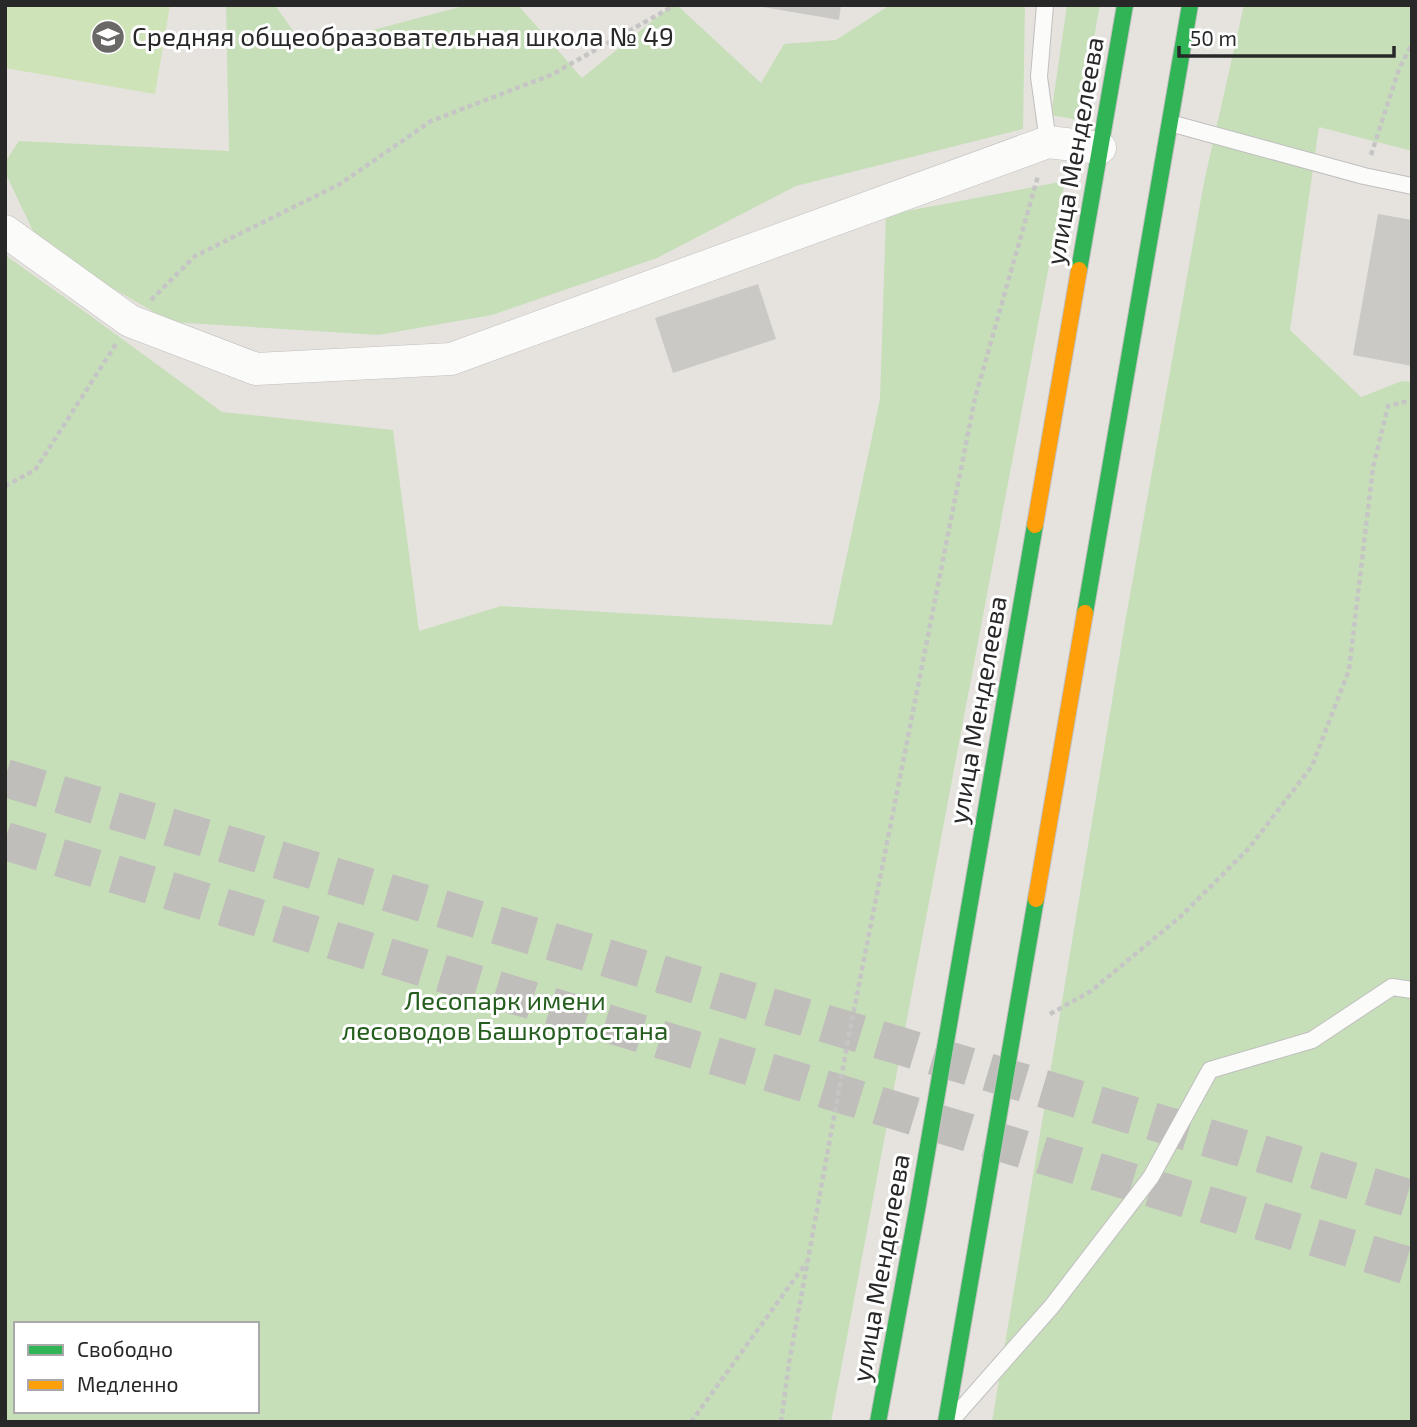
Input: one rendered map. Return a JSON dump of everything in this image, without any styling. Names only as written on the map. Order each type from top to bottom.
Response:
[{"type":"main road","name":"улица Менделеева","points":[[878,1422],[1125,5]]},
{"type":"main road","points":[[948,1422],[1190,5]]},
{"type":"street","points":[[5,231],[130,321],[256,369],[452,359],[1048,142],[1100,148]]},
{"type":"lane","points":[[1045,5],[1039,77],[1048,142]]},
{"type":"lane","points":[[1170,123],[1364,176],[1412,186]]},
{"type":"lane","points":[[948,1422],[1052,1306],[1151,1177],[1210,1070],[1312,1040],[1392,987],[1412,990]]},
{"type":"path","points":[[5,486],[36,470],[130,321],[195,256],[340,184],[431,121],[551,75],[674,5]]},
{"type":"path","points":[[1364,176],[1399,69],[1412,44]]},
{"type":"path","points":[[780,1422],[852,1022],[975,398],[1048,142]]},
{"type":"path","points":[[1041,1018],[1091,991],[1180,917],[1249,848],[1312,766],[1349,670],[1373,467],[1388,407],[1412,400]]},
{"type":"path","points":[[691,1422],[808,1259]]},
{"type":"green space","name":"Средняя общеобразовательная школа № 49","points":[[5,5],[170,5],[155,94],[5,68]]},
{"type":"green space","points":[[226,5],[275,5],[305,48],[467,5],[518,5],[582,78],[672,5],[677,5],[761,83],[784,44],[836,40],[890,5],[1025,5],[1023,129],[796,186],[657,258],[492,315],[378,335],[171,322],[40,246],[5,172],[5,162],[19,141],[229,151]]},
{"type":"green space","points":[[1067,5],[1100,5],[1079,120],[1051,115]]},
{"type":"green space","points":[[1244,5],[1412,5],[1412,151],[1319,127],[1290,330],[1361,397],[1402,381],[1412,382],[1412,1422],[992,1422],[1126,617],[1204,182]]},
{"type":"green space","name":"Лесопарк имени лесоводов Башкортостана","points":[[1065,181],[831,1422],[5,1422],[5,255],[222,412],[393,430],[419,631],[501,606],[832,625],[880,399],[886,215]]},
{"type":"building","points":[[763,5],[841,5],[839,20]]},
{"type":"building","points":[[1378,214],[1412,220],[1412,366],[1353,355]]},
{"type":"building","points":[[758,284],[776,339],[673,373],[655,318]]},
{"type":"tunnel","points":[[5,778],[1412,1199]]},
{"type":"tunnel","points":[[5,841],[1412,1267]]},
{"type":"traffic: fast","points":[[1079,270],[1125,5]]},
{"type":"traffic: fast","points":[[1085,613],[1190,5]]},
{"type":"traffic: fast","points":[[878,1422],[1035,525]]},
{"type":"traffic: fast","points":[[946,1422],[1036,899]]},
{"type":"traffic: slow","points":[[1035,525],[1079,270]]},
{"type":"traffic: slow","points":[[1036,899],[1085,613]]},
{"type":"place","name":"Средняя общеобразовательная школа № 49","points":[[108,37]]}]
